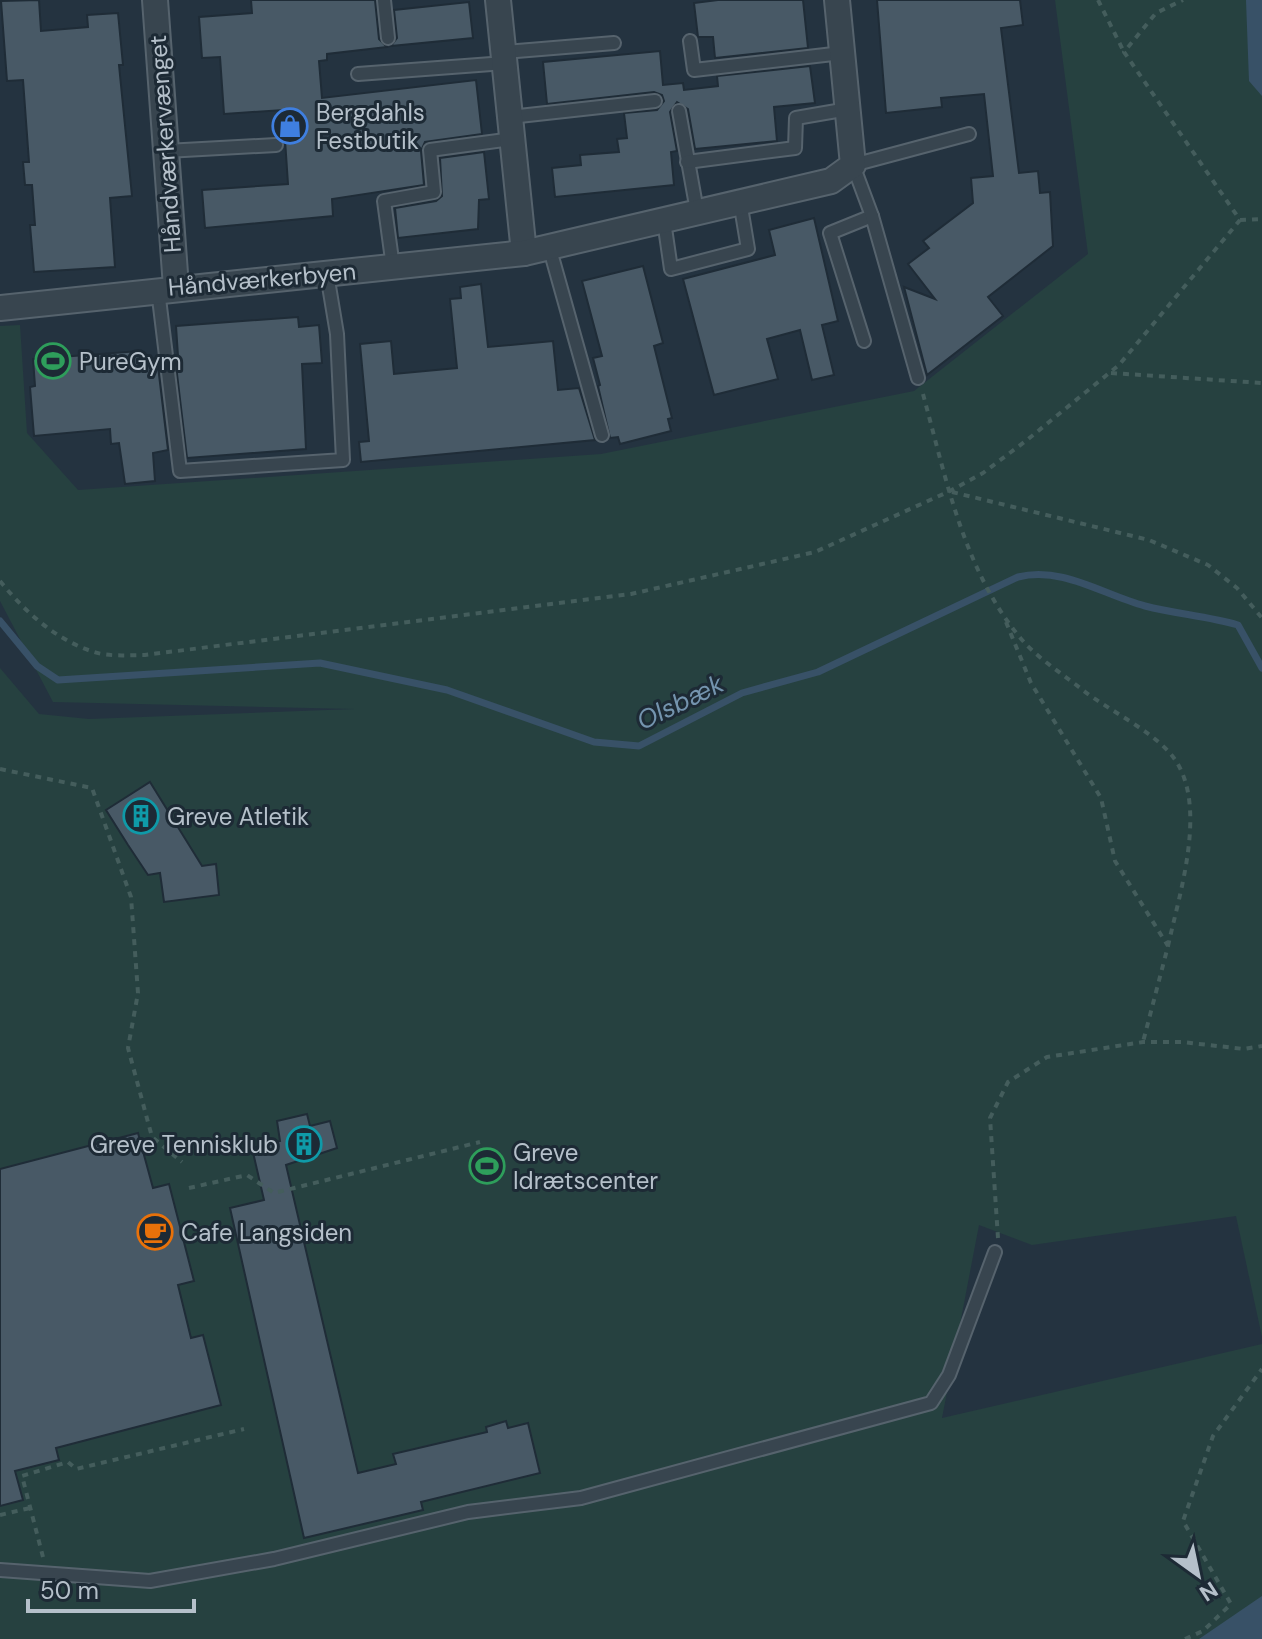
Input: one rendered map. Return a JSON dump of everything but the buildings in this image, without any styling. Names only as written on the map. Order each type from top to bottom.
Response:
[{"type":"street","name":"Håndværkervænget","points":[[155,0],[166,151],[167,288]]},
{"type":"street","points":[[498,0],[524,253]]},
{"type":"street","points":[[837,0],[853,165]]},
{"type":"street","name":"Håndværkerbyen","points":[[0,308],[167,288],[524,253],[831,181],[853,165]]},
{"type":"lane","points":[[384,0],[388,38]]},
{"type":"lane","points":[[690,41],[694,70],[842,53]]},
{"type":"lane","points":[[358,74],[614,43]]},
{"type":"lane","points":[[393,267],[384,201],[434,192],[430,150],[511,128],[655,101]]},
{"type":"lane","points":[[687,162],[795,148],[796,118],[848,109]]},
{"type":"lane","points":[[679,111],[697,211]]},
{"type":"lane","points":[[918,378],[872,216],[853,165],[969,134]]},
{"type":"lane","points":[[166,151],[276,145]]},
{"type":"lane","points":[[664,221],[671,269],[748,249],[740,201]]},
{"type":"lane","points":[[864,341],[830,233],[872,216]]},
{"type":"lane","points":[[549,246],[602,435]]},
{"type":"lane","points":[[167,288],[180,471],[343,460],[337,334],[327,274]]},
{"type":"lane","points":[[0,1570],[150,1581],[274,1559],[468,1512],[581,1498],[931,1403],[949,1375],[995,1252]]},
{"type":"path","points":[[1098,0],[1124,52],[1240,220]]},
{"type":"path","points":[[1124,52],[1156,13],[1183,0]]},
{"type":"path","points":[[0,581],[18,603],[57,635],[97,653],[145,655],[631,594],[815,552],[983,473],[1109,373],[1240,220],[1262,219]]},
{"type":"path","points":[[1109,373],[1157,373],[1262,383]]},
{"type":"path","points":[[918,378],[962,531],[1002,612],[1024,642],[1045,660],[1169,752],[1190,790],[1188,854],[1143,1042]]},
{"type":"path","points":[[950,491],[1149,540],[1208,565],[1237,588],[1262,618]]},
{"type":"path","points":[[1002,612],[1031,683],[1101,798],[1115,861],[1168,946]]},
{"type":"path","points":[[0,769],[92,788],[131,897],[138,993],[128,1048],[152,1137],[182,1162]]},
{"type":"path","points":[[995,1252],[998,1236],[990,1118],[1008,1082],[1047,1057],[1143,1042],[1182,1042],[1244,1049],[1262,1046]]},
{"type":"path","points":[[189,1188],[247,1175],[274,1193],[480,1142]]},
{"type":"path","points":[[1185,1639],[1205,1632],[1231,1604],[1183,1521],[1213,1436],[1262,1369]]},
{"type":"path","points":[[46,1571],[22,1476],[68,1462],[76,1469],[244,1429]]},
{"type":"path","points":[[0,1515],[30,1508]]},
{"type":"green space","points":[[1055,0],[1262,0],[1262,1337],[1236,1216],[1032,1245],[979,1225],[942,1418],[1262,1344],[1262,1639],[0,1639],[0,668],[39,714],[89,719],[354,709],[53,702],[0,601],[0,326],[20,325],[27,433],[78,490],[601,454],[914,391],[1088,254]]},
{"type":"water","points":[[1246,0],[1262,0],[1262,96],[1249,81]]},
{"type":"water","points":[[1262,1596],[1262,1639],[1199,1639]]},
{"type":"waterway","name":"Olsbæk","points":[[0,621],[37,666],[58,680],[320,663],[447,690],[594,742],[639,746],[742,693],[818,672],[1018,577],[1051,575],[1067,578],[1145,606],[1238,625],[1262,668]]},
{"type":"place","name":"Bergdahls Festbutik","points":[[290,126]]},
{"type":"place","name":"PureGym","points":[[53,361]]},
{"type":"place","name":"Greve Atletik","points":[[141,816]]},
{"type":"place","name":"Greve Tennisklub","points":[[304,1144]]},
{"type":"place","name":"Greve Idrætscenter","points":[[487,1166]]},
{"type":"place","name":"Cafe Langsiden","points":[[155,1232]]}]
